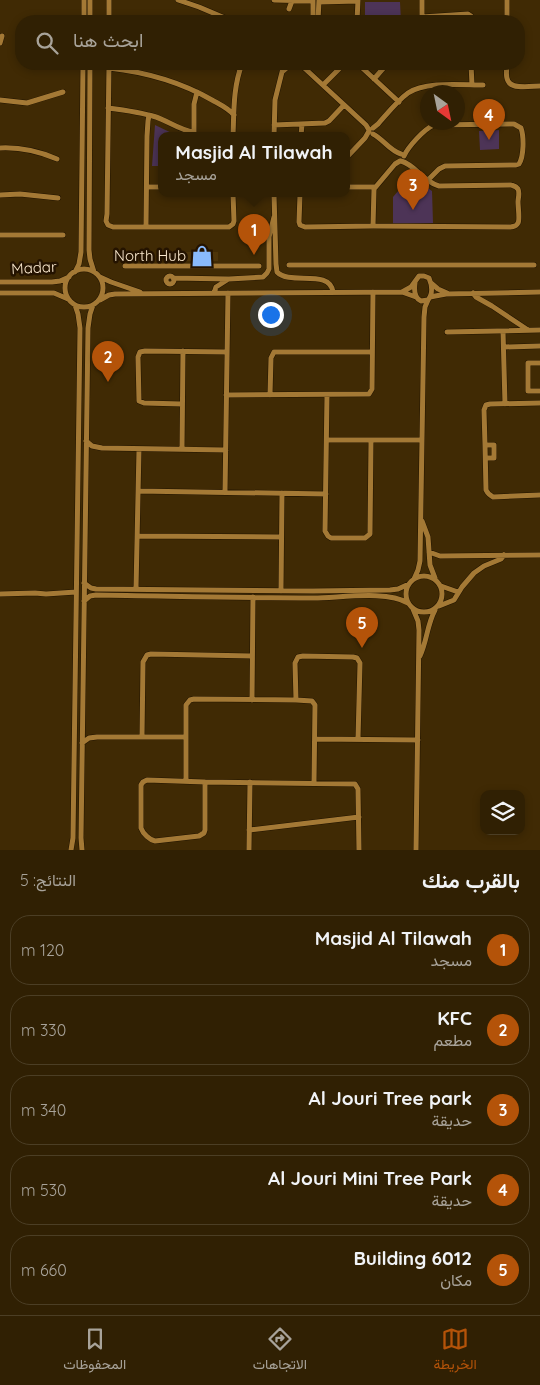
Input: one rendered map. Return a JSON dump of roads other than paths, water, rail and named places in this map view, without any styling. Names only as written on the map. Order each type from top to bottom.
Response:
[{"type":"street","points":[[84,0],[84,15]]},
{"type":"street","points":[[90,0],[90,15]]},
{"type":"street","points":[[109,0],[109,15]]},
{"type":"street","points":[[178,0],[187,1],[219,15]]},
{"type":"street","points":[[275,0],[358,1],[357,15]]},
{"type":"street","points":[[422,0],[422,15]]},
{"type":"street","points":[[507,0],[507,15]]},
{"type":"street","points":[[289,9],[292,1]]},
{"type":"street","points":[[314,15],[316,1]]},
{"type":"street","points":[[316,1],[317,15]]},
{"type":"street","points":[[0,43],[2,36]]},
{"type":"street","points":[[75,272],[79,264],[81,252],[83,70]]},
{"type":"street","points":[[90,70],[89,250],[94,272]]},
{"type":"street","points":[[109,70],[107,224],[116,227],[229,226],[234,221],[233,197]]},
{"type":"street","points":[[129,70],[172,81],[197,92],[226,108],[234,115]]},
{"type":"street","points":[[233,132],[234,104],[240,70]]},
{"type":"street","points":[[300,197],[299,216],[304,224],[311,226],[507,226],[514,222],[518,216],[519,192],[517,188],[512,186],[439,186],[427,181],[306,70]]},
{"type":"street","points":[[323,85],[338,70]]},
{"type":"street","points":[[364,70],[398,102]]},
{"type":"street","points":[[374,79],[382,70]]},
{"type":"street","points":[[471,70],[472,85]]},
{"type":"street","points":[[507,70],[507,79],[510,84],[516,86],[540,86]]},
{"type":"street","points":[[274,132],[276,94],[283,72]]},
{"type":"street","points":[[350,154],[398,102],[412,91],[433,85],[483,85]]},
{"type":"street","points":[[0,100],[27,103],[63,92]]},
{"type":"street","points":[[194,132],[194,101],[197,92]]},
{"type":"street","points":[[226,108],[234,104]]},
{"type":"street","points":[[275,123],[325,123],[344,105]]},
{"type":"street","points":[[108,108],[149,115],[189,132]]},
{"type":"street","points":[[146,226],[149,115]]},
{"type":"street","points":[[301,132],[302,124]]},
{"type":"street","points":[[373,226],[374,187],[426,130],[434,125],[514,124],[521,128],[522,158],[519,164],[445,166],[439,169],[427,181]]},
{"type":"street","points":[[0,148],[26,149],[57,159]]},
{"type":"street","points":[[147,187],[158,187]]},
{"type":"street","points":[[350,187],[374,187]]},
{"type":"street","points":[[0,195],[20,194],[58,198]]},
{"type":"street","points":[[170,279],[263,277],[268,271],[269,240],[274,217],[274,197]]},
{"type":"street","points":[[274,217],[276,224],[276,270],[281,276],[287,278],[321,280],[330,285],[333,292]]},
{"type":"street","points":[[0,235],[63,235]]},
{"type":"street","points":[[269,240],[275,241]]},
{"type":"street","points":[[269,263],[276,264]]},
{"type":"street","points":[[289,265],[534,265]]},
{"type":"street","points":[[402,292],[409,289],[415,283],[419,276],[419,265]]},
{"type":"street","points":[[427,265],[427,276],[431,283],[438,289],[450,294]]},
{"type":"street","points":[[125,266],[259,266]]},
{"type":"street","points":[[166,266],[170,279]]},
{"type":"street","points":[[166,293],[173,266]]},
{"type":"street","points":[[166,293],[134,290],[100,277],[86,269],[69,276],[65,287],[68,299],[75,305],[84,307],[93,305],[109,295],[115,294],[402,292],[421,301],[450,294],[540,292]]},
{"type":"street","name":"Madar","points":[[0,282],[52,282],[60,281],[69,276]]},
{"type":"street","points":[[419,276],[427,276]]},
{"type":"street","points":[[100,277],[103,288],[100,300]]},
{"type":"street","points":[[214,293],[216,287],[229,278]]},
{"type":"street","points":[[415,283],[414,290],[424,317]]},
{"type":"street","points":[[84,583],[96,589],[281,591],[390,590],[409,584],[414,579],[420,561],[424,317],[431,283]]},
{"type":"street","points":[[226,395],[370,394],[372,389],[373,292]]},
{"type":"street","name":"Madar","points":[[0,293],[51,293],[68,299]]},
{"type":"street","points":[[225,492],[228,293]]},
{"type":"street","points":[[473,293],[476,297],[528,330]]},
{"type":"street","points":[[72,850],[80,328],[75,305]]},
{"type":"street","points":[[82,850],[88,328],[93,305]]},
{"type":"street","points":[[447,332],[540,330]]},
{"type":"street","points":[[504,331],[505,404]]},
{"type":"street","points":[[504,347],[540,346]]},
{"type":"street","points":[[182,404],[144,404],[139,401],[138,357],[140,352],[145,350],[227,352]]},
{"type":"street","points":[[182,449],[183,351]]},
{"type":"street","points":[[270,395],[271,358],[272,354],[276,351],[372,352]]},
{"type":"street","points":[[540,363],[528,363],[528,391],[540,391]]},
{"type":"street","points":[[327,395],[326,531],[328,536],[333,538],[368,537],[370,532],[371,440]]},
{"type":"street","points":[[540,403],[490,404],[485,407],[486,490],[488,494],[493,497],[540,496]]},
{"type":"street","points":[[327,440],[421,440]]},
{"type":"street","points":[[86,441],[94,447],[102,448],[226,450]]},
{"type":"street","points":[[485,445],[494,445],[494,458],[486,458]]},
{"type":"street","points":[[86,455],[102,448]]},
{"type":"street","points":[[136,589],[139,449]]},
{"type":"street","points":[[138,491],[326,494]]},
{"type":"street","points":[[281,591],[282,493]]},
{"type":"street","points":[[421,519],[428,536],[430,565],[436,580],[441,586],[458,592]]},
{"type":"street","points":[[137,536],[281,537]]},
{"type":"street","points":[[429,552],[440,556],[540,555]]},
{"type":"street","points":[[413,609],[424,613],[454,600],[458,592],[474,573],[484,566],[502,559],[504,555]]},
{"type":"street","points":[[414,579],[425,576],[436,580]]},
{"type":"street","points":[[408,603],[406,592],[409,584]]},
{"type":"street","points":[[419,659],[430,623],[442,598],[441,586]]},
{"type":"street","points":[[0,594],[76,592]]},
{"type":"street","points":[[84,601],[90,596],[96,595],[316,598],[388,596],[399,598],[408,603],[417,617],[419,626],[416,850]]},
{"type":"street","points":[[252,700],[253,597]]},
{"type":"street","points":[[142,737],[143,662],[147,655],[252,656]]},
{"type":"street","points":[[296,700],[295,662],[298,657],[328,656],[357,658],[360,661],[358,739]]},
{"type":"street","points":[[186,781],[186,705],[190,700],[310,700],[314,704],[314,783]]},
{"type":"street","points":[[82,729],[88,734],[97,737]]},
{"type":"street","points":[[82,743],[90,738],[97,737],[186,738]]},
{"type":"street","points":[[315,739],[418,740]]},
{"type":"street","points":[[205,782],[204,833],[199,836],[155,841],[143,832],[141,828],[142,783],[147,780],[353,783],[357,785],[358,789],[359,850]]},
{"type":"street","points":[[249,850],[250,782]]},
{"type":"street","points":[[249,830],[359,817]]},
{"type":"place","name":"Al Jouri Mini Tree Park","points":[[489,140]]},
{"type":"place","name":"Al Jouri Tree park","points":[[413,210]]},
{"type":"place","name":"Masjid Al Tilawah","points":[[254,255]]},
{"type":"place","name":"North Hub","points":[[202,256]]},
{"type":"place","name":"KFC","points":[[108,382]]},
{"type":"place","name":"Building 6012","points":[[362,648]]}]
